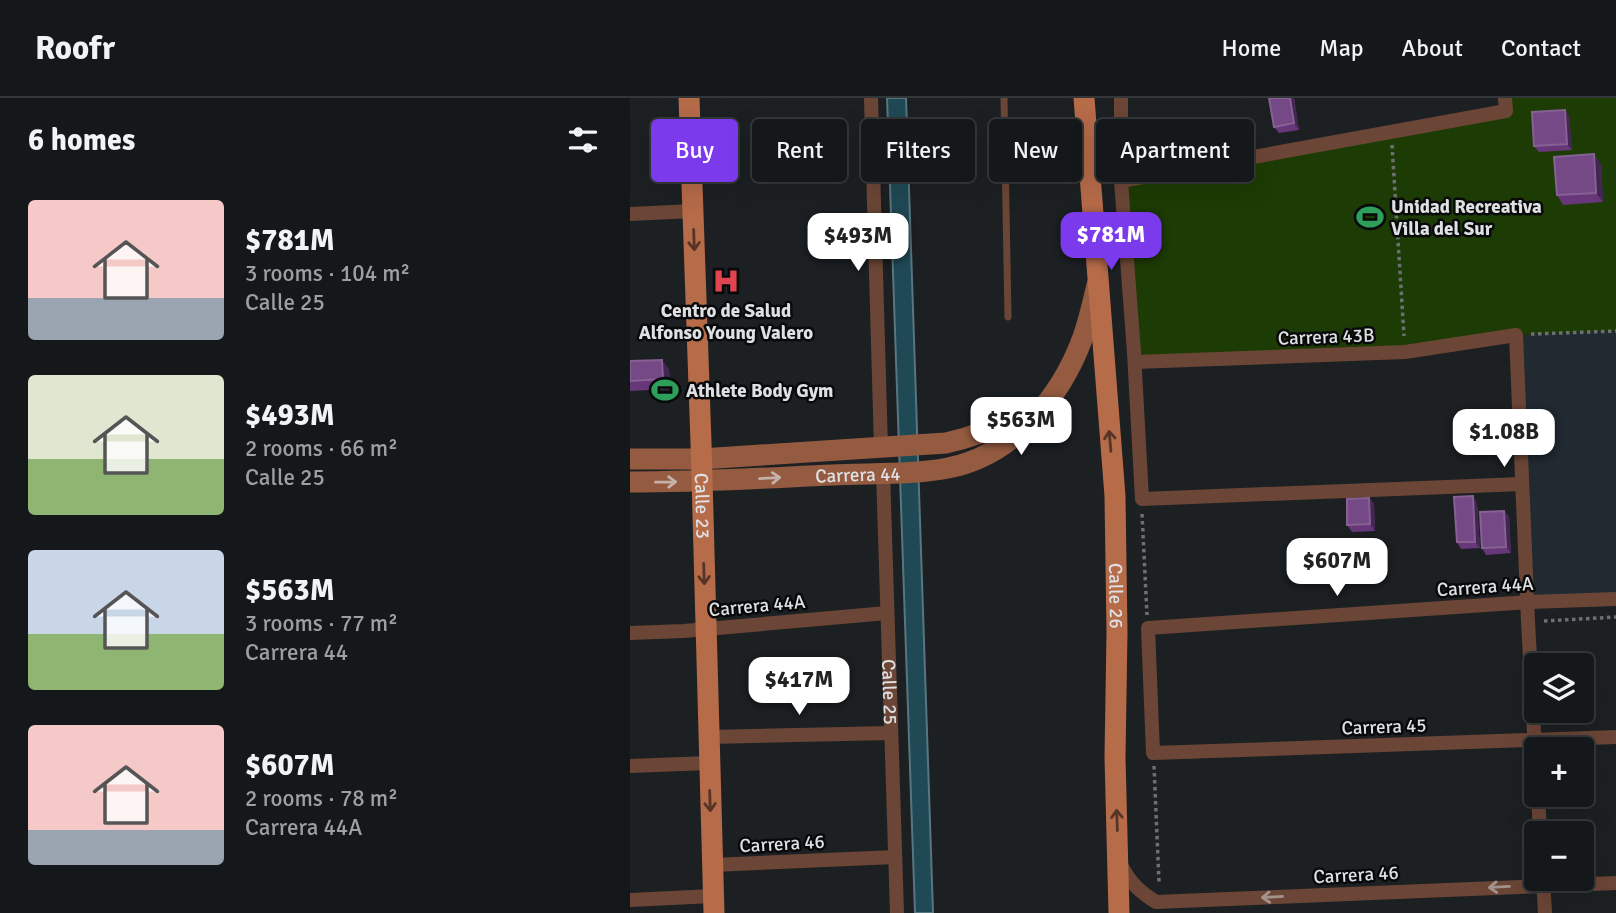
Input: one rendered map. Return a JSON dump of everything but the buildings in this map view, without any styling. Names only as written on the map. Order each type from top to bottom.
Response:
[{"type":"main road","name":"Calle 23","points":[[688,98],[702,481],[713,905]]},
{"type":"main road","points":[[1084,98],[1099,277]]},
{"type":"main road","name":"Carrera 44","points":[[630,482],[947,469],[972,462],[997,449],[1039,414],[1056,389],[1083,337],[1099,277]]},
{"type":"main road","name":"Calle 26","points":[[1099,277],[1115,496],[1115,757],[1119,913]]},
{"type":"main road","name":"Carrera 44","points":[[630,459],[701,459],[946,443],[975,437],[1003,426],[1056,389]]},
{"type":"street","points":[[871,98],[886,447]]},
{"type":"street","points":[[1121,98],[1121,119]]},
{"type":"street","points":[[1254,157],[1391,132],[1506,104]]},
{"type":"street","points":[[1121,182],[1142,499],[1522,484]]},
{"type":"street","points":[[630,214],[693,211]]},
{"type":"street","points":[[1516,335],[1535,737]]},
{"type":"street","name":"Carrera 43B","points":[[1135,362],[1405,352],[1516,335]]},
{"type":"street","name":"Calle 25","points":[[887,472],[887,613],[897,913]]},
{"type":"street","name":"Carrera 44A","points":[[1148,628],[1529,602],[1616,599]]},
{"type":"street","name":"Carrera 44A","points":[[630,633],[887,613]]},
{"type":"street","name":"Calle 26","points":[[1148,628],[1153,754]]},
{"type":"street","points":[[709,737],[891,733]]},
{"type":"street","name":"Carrera 45","points":[[1594,738],[1616,737]]},
{"type":"street","name":"Carrera 45","points":[[1153,754],[1524,740]]},
{"type":"street","points":[[630,766],[709,763]]},
{"type":"street","name":"Carrera 46","points":[[712,865],[895,857]]},
{"type":"street","name":"Carrera 46","points":[[1119,860],[1128,879],[1138,890],[1156,902],[1524,883]]},
{"type":"street","name":"Carrera 46","points":[[1594,883],[1616,883]]},
{"type":"street","points":[[1544,891],[1545,913]]},
{"type":"street","points":[[630,900],[713,905]]},
{"type":"lane","points":[[1004,98],[1008,317]]},
{"type":"path","points":[[1391,132],[1405,352]]},
{"type":"path","points":[[1516,335],[1616,331]]},
{"type":"path","points":[[1142,499],[1148,628]]},
{"type":"path","points":[[1528,621],[1616,617]]},
{"type":"path","points":[[1153,754],[1159,882]]},
{"type":"shaded area","points":[[1616,331],[1616,599],[1529,602],[1516,335]]},
{"type":"green space","name":"Unidad Recreativa Villa del Sur","points":[[1505,98],[1616,98],[1616,331],[1516,335],[1405,352],[1135,362],[1121,182],[1254,182],[1254,157],[1506,111]]},
{"type":"water","points":[[887,98],[906,98],[907,119],[888,119]]},
{"type":"water","points":[[890,182],[909,182],[933,913],[915,913]]},
{"type":"place","name":"Unidad Recreativa Villa del Sur","points":[[1370,217]]},
{"type":"place","name":"Centro de Salud Alfonso Young Valero","points":[[726,281]]},
{"type":"place","name":"Athlete Body Gym","points":[[665,390]]}]
